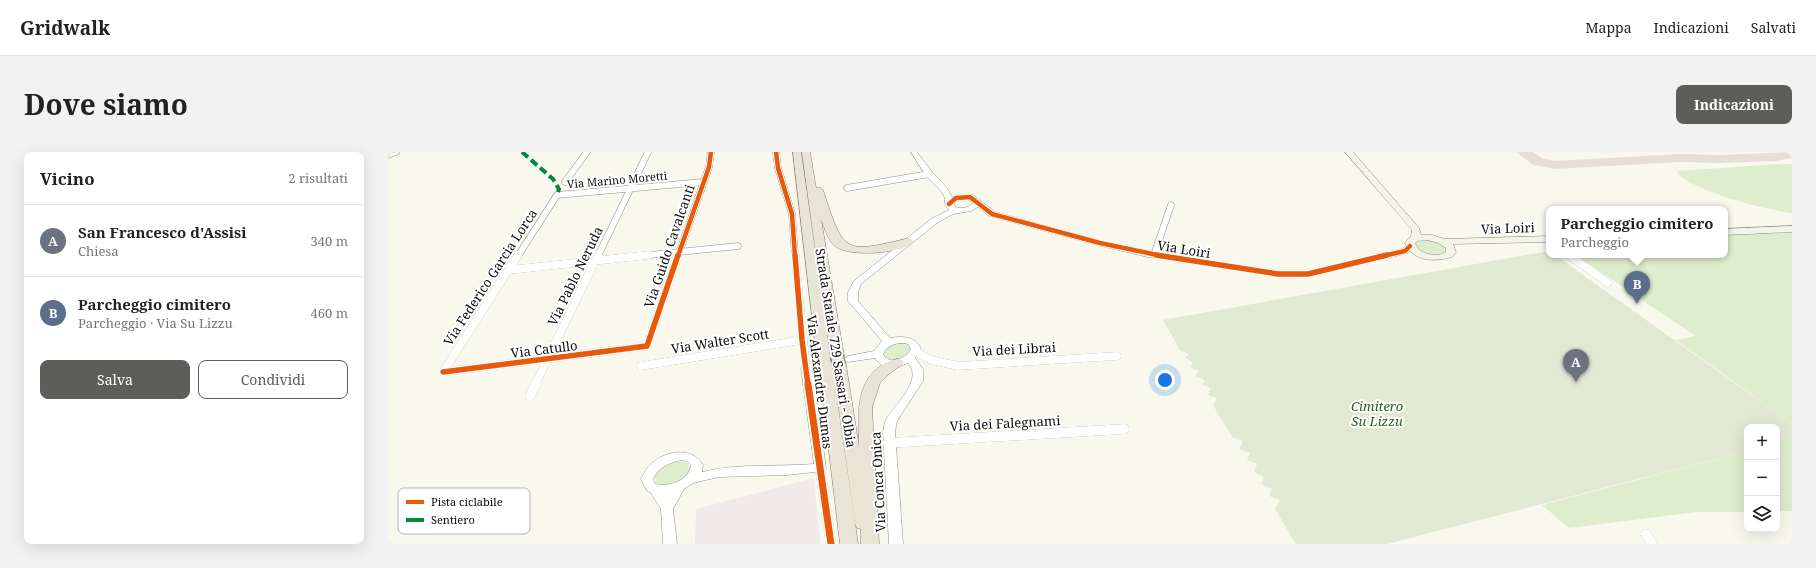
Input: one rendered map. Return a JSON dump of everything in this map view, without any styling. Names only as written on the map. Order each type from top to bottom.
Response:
[{"type":"highway","name":"Strada Statale 729 Sassari - Olbia","points":[[797,152],[827,363],[849,544]]},
{"type":"highway","name":"Strada Statale 729 Sassari - Olbia","points":[[807,156],[827,363],[867,544]]},
{"type":"highway","points":[[807,156],[834,237],[840,244],[853,249],[868,250],[886,248],[909,241]]},
{"type":"highway","points":[[870,544],[866,408],[867,394],[878,376],[885,369],[908,358]]},
{"type":"main road","points":[[1349,152],[1413,238],[1421,255]]},
{"type":"main road","points":[[1728,232],[1792,229]]},
{"type":"main road","points":[[1413,238],[1428,237],[1447,245]]},
{"type":"main road","name":"Via Loiri","points":[[1421,255],[1429,257],[1444,257],[1449,255],[1451,252],[1447,245],[1468,242],[1546,240]]},
{"type":"street","points":[[388,156],[396,152]]},
{"type":"street","name":"Via Pablo Neruda","points":[[530,396],[648,152]]},
{"type":"street","name":"Via Guido Cavalcanti","points":[[647,346],[709,167],[711,152]]},
{"type":"street","name":"Via Alexandre Dumas","points":[[776,152],[778,173],[790,204],[792,214],[802,340],[827,363],[820,468],[831,544]]},
{"type":"street","points":[[914,152],[929,174],[944,190],[949,198],[949,204],[954,209],[992,214]]},
{"type":"street","points":[[565,182],[586,153]]},
{"type":"street","points":[[847,188],[929,174]]},
{"type":"street","name":"Via Marino Moretti","points":[[557,195],[703,182]]},
{"type":"street","points":[[944,190],[966,197]]},
{"type":"street","name":"Via Federico Garcia Lorca","points":[[443,372],[557,195]]},
{"type":"street","points":[[934,221],[956,198],[966,197]]},
{"type":"street","name":"Via Loiri","points":[[966,197],[974,199],[992,214],[1074,237],[1154,255],[1248,270],[1292,275],[1334,269],[1394,254],[1408,249],[1413,238]]},
{"type":"street","points":[[888,342],[853,301],[853,292],[857,283],[861,278],[934,221],[946,214],[974,207],[977,203]]},
{"type":"street","points":[[1154,255],[1171,205]]},
{"type":"street","points":[[509,270],[738,246]]},
{"type":"street","name":"Via Loiri","points":[[1394,254],[1421,255]]},
{"type":"street","points":[[1573,258],[1608,283]]},
{"type":"street","name":"Via Walter Scott","points":[[641,366],[802,340]]},
{"type":"street","points":[[907,340],[916,346],[908,358],[884,361],[878,354],[882,346],[888,342],[907,340]]},
{"type":"street","name":"Via Catullo","points":[[443,372],[647,346]]},
{"type":"street","points":[[827,363],[878,354]]},
{"type":"street","name":"Via dei Librai","points":[[908,358],[935,361],[958,366],[1117,356]]},
{"type":"street","name":"Via Conca Onica","points":[[896,544],[888,443],[891,421],[918,381],[920,374],[918,368],[908,358]]},
{"type":"street","name":"Via dei Falegnami","points":[[888,443],[1124,429]]},
{"type":"street","points":[[682,456],[694,459],[697,465],[696,473],[691,479],[679,487],[670,490],[656,490],[651,488],[648,479],[650,473],[660,463],[682,456]]},
{"type":"street","points":[[697,465],[719,472]]},
{"type":"street","points":[[691,479],[719,472],[788,471],[820,468]]},
{"type":"street","points":[[667,509],[679,487]]},
{"type":"street","points":[[656,490],[667,509],[670,544]]},
{"type":"street","points":[[1646,534],[1652,544]]},
{"type":"shaded area","points":[[814,478],[820,544],[695,544],[696,509]]},
{"type":"green space","points":[[1792,164],[1792,213],[1748,204],[1712,192],[1697,186],[1676,171]]},
{"type":"green space","points":[[1792,233],[1792,424],[1676,340],[1695,336],[1580,258],[1728,258],[1728,235]]},
{"type":"green space","points":[[1424,239],[1437,241],[1446,248],[1446,251],[1440,255],[1437,255],[1419,251],[1414,244],[1417,241]]},
{"type":"green space","name":"Cimitero Su Lizzu","points":[[1546,252],[1546,258],[1559,258],[1792,424],[1792,439],[1780,442],[1780,424],[1744,424],[1744,452],[1387,544],[1296,544],[1275,509],[1280,500],[1269,496],[1272,489],[1261,484],[1264,477],[1254,472],[1257,464],[1247,460],[1250,453],[1239,449],[1243,441],[1232,437],[1213,405],[1217,398],[1208,395],[1211,388],[1202,385],[1205,380],[1195,376],[1199,371],[1190,367],[1193,362],[1185,358],[1189,354],[1180,350],[1163,320]]},
{"type":"green space","points":[[891,344],[907,344],[911,350],[907,357],[893,360],[885,357],[883,351]]},
{"type":"green space","points":[[1792,439],[1792,511],[1780,511],[1780,442]]},
{"type":"green space","points":[[1744,452],[1744,512],[1696,512],[1569,528],[1542,505]]},
{"type":"green space","points":[[674,461],[688,463],[691,469],[685,477],[677,483],[672,485],[662,485],[657,483],[655,475],[657,472]]},
{"type":"taxiway","points":[[1523,152],[1538,162],[1555,165],[1681,158],[1720,159],[1776,157],[1792,154]]},
{"type":"tunnel","points":[[812,367],[846,360]]},
{"type":"marked path","points":[[522,152],[553,179],[559,189],[557,195]]},
{"type":"cycle path","points":[[443,372],[647,346],[709,167],[711,152]]},
{"type":"cycle path","points":[[776,152],[780,176],[792,214],[802,340],[831,544]]},
{"type":"cycle path","points":[[949,204],[956,198],[970,197],[992,214],[1100,243],[1148,254],[1278,274],[1308,274],[1405,251],[1410,246]]},
{"type":"place","name":"Parcheggio cimitero","points":[[1637,304]]},
{"type":"place","name":"San Francesco d'Assisi","points":[[1576,382]]}]
